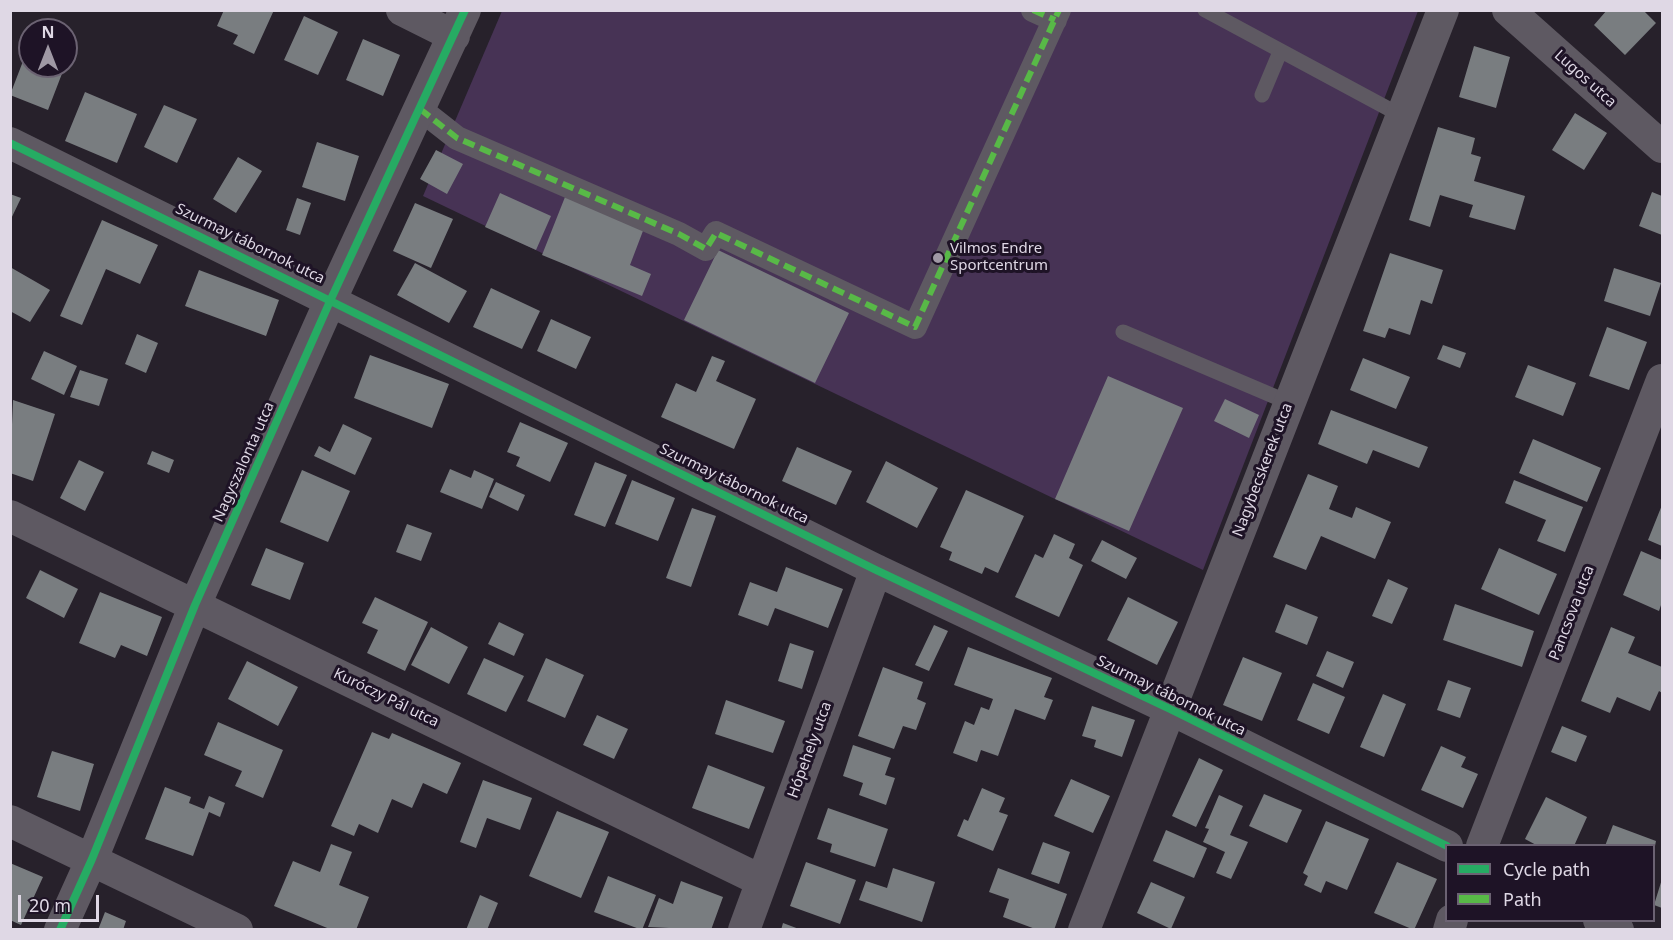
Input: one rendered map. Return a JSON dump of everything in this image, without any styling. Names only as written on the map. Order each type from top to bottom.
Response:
[{"type":"street","points":[[402,10],[459,23]]},
{"type":"street","points":[[420,110],[457,138],[680,234],[706,249],[716,233],[915,327],[1057,15],[1033,10]]},
{"type":"street","name":"Nagybecskerek utca","points":[[1084,930],[1443,10]]},
{"type":"street","name":"Lugos utca","points":[[1508,10],[1662,147]]},
{"type":"street","name":"Nagyszalonta utca","points":[[60,930],[92,859],[195,605],[331,299],[459,23]]},
{"type":"street","name":"Szurmay tábornok utca","points":[[10,143],[331,299],[876,570],[1170,709],[1445,845]]},
{"type":"street","name":"Pancsova utca","points":[[1483,844],[1662,380]]},
{"type":"street","name":"Kuróczy Pál utca","points":[[10,516],[762,880]]},
{"type":"street","name":"Hópehely utca","points":[[744,930],[876,570]]},
{"type":"street","points":[[10,821],[237,930]]},
{"type":"street","points":[[1601,922],[1618,930]]},
{"type":"lane","points":[[1205,10],[1402,116]]},
{"type":"lane","points":[[1262,95],[1280,52]]},
{"type":"lane","points":[[1123,332],[1290,403]]},
{"type":"shaded area","name":"Vilmos Endre Sportcentrum","points":[[502,11],[1418,11],[1203,570],[423,196]]},
{"type":"building","points":[[224,10],[274,10],[254,54],[233,44],[238,35],[217,26]]},
{"type":"building","points":[[1607,10],[1643,10],[1656,23],[1625,55],[1594,25]]},
{"type":"building","points":[[304,16],[338,32],[318,75],[284,60]]},
{"type":"building","points":[[363,39],[400,55],[383,96],[346,80]]},
{"type":"building","points":[[1474,46],[1510,57],[1496,108],[1459,97]]},
{"type":"building","points":[[18,74],[18,78],[60,78],[48,110],[10,95]]},
{"type":"building","points":[[85,92],[137,114],[117,163],[65,141]]},
{"type":"building","points":[[164,105],[197,119],[177,163],[144,147]]},
{"type":"building","points":[[1575,113],[1607,133],[1584,170],[1552,150]]},
{"type":"building","points":[[1438,127],[1475,138],[1471,154],[1481,157],[1474,181],[1525,196],[1515,230],[1469,217],[1473,205],[1440,195],[1430,227],[1409,220]]},
{"type":"building","points":[[317,142],[359,156],[345,201],[302,187]]},
{"type":"building","points":[[436,150],[463,164],[447,194],[420,179]]},
{"type":"building","points":[[238,157],[262,171],[236,213],[213,199]]},
{"type":"building","points":[[567,192],[646,223],[630,265],[651,274],[642,296],[542,255]]},
{"type":"building","points":[[1652,192],[1662,196],[1662,235],[1639,226]]},
{"type":"building","points":[[500,193],[551,216],[536,250],[485,227]]},
{"type":"building","points":[[10,194],[21,198],[10,221]]},
{"type":"building","points":[[297,198],[311,203],[300,235],[286,230]]},
{"type":"building","points":[[415,203],[453,219],[431,268],[393,251]]},
{"type":"building","points":[[102,220],[158,245],[140,284],[106,269],[82,325],[60,316]]},
{"type":"building","points":[[718,250],[849,313],[815,383],[684,320]]},
{"type":"building","points":[[1390,253],[1443,270],[1432,304],[1421,300],[1410,335],[1389,328],[1385,338],[1363,331]]},
{"type":"building","points":[[415,263],[467,291],[449,323],[397,295]]},
{"type":"building","points":[[10,267],[50,290],[30,322],[10,311]]},
{"type":"building","points":[[1614,268],[1661,283],[1650,316],[1604,301]]},
{"type":"building","points":[[199,270],[279,300],[266,336],[185,306]]},
{"type":"building","points":[[491,288],[540,311],[522,349],[473,327]]},
{"type":"building","points":[[551,319],[591,337],[576,369],[537,351]]},
{"type":"building","points":[[1607,327],[1647,342],[1629,390],[1589,376]]},
{"type":"building","points":[[137,334],[158,343],[146,373],[125,364]]},
{"type":"building","points":[[1443,345],[1466,353],[1460,368],[1437,359]]},
{"type":"building","points":[[44,351],[77,366],[64,395],[31,379]]},
{"type":"building","points":[[370,355],[449,384],[432,428],[354,398]]},
{"type":"building","points":[[712,356],[725,361],[716,381],[756,399],[734,449],[661,417],[676,383],[696,392]]},
{"type":"building","points":[[1363,358],[1410,377],[1396,409],[1350,390]]},
{"type":"building","points":[[1528,365],[1576,383],[1563,416],[1515,397]]},
{"type":"building","points":[[80,370],[108,379],[99,406],[70,397]]},
{"type":"building","points":[[1108,376],[1183,408],[1129,531],[1055,499]]},
{"type":"building","points":[[1225,399],[1259,415],[1249,438],[1214,421]]},
{"type":"building","points":[[13,400],[55,414],[33,481],[10,473]]},
{"type":"building","points":[[1331,410],[1428,447],[1419,468],[1373,450],[1367,464],[1318,444]]},
{"type":"building","points":[[520,422],[568,443],[550,482],[516,466],[520,457],[507,452]]},
{"type":"building","points":[[343,424],[372,438],[355,475],[314,456],[319,446],[330,452]]},
{"type":"building","points":[[1533,439],[1601,468],[1587,502],[1519,473]]},
{"type":"building","points":[[797,447],[852,471],[836,505],[782,481]]},
{"type":"building","points":[[152,451],[174,460],[169,473],[147,464]]},
{"type":"building","points":[[79,460],[104,472],[85,511],[60,498]]},
{"type":"building","points":[[886,461],[938,488],[917,528],[866,502]]},
{"type":"building","points":[[595,462],[627,475],[605,527],[574,515]]},
{"type":"building","points":[[450,469],[471,478],[474,470],[494,479],[482,509],[440,492]]},
{"type":"building","points":[[302,470],[350,491],[328,542],[280,522]]},
{"type":"building","points":[[1308,474],[1338,486],[1329,509],[1352,518],[1356,507],[1391,522],[1375,559],[1321,536],[1306,570],[1273,557]]},
{"type":"building","points":[[632,480],[675,498],[658,541],[615,524]]},
{"type":"building","points":[[1514,480],[1583,507],[1565,552],[1537,541],[1546,520],[1505,503]]},
{"type":"building","points":[[496,482],[525,495],[518,511],[489,497]]},
{"type":"building","points":[[966,490],[1024,516],[998,573],[985,567],[982,574],[949,560],[952,552],[940,547]]},
{"type":"building","points":[[1662,505],[1662,546],[1648,540]]},
{"type":"building","points":[[692,508],[716,516],[691,587],[666,578]]},
{"type":"building","points":[[407,524],[432,533],[421,561],[396,552]]},
{"type":"building","points":[[1054,534],[1075,544],[1069,558],[1083,565],[1059,617],[1015,597],[1035,554],[1043,558]]},
{"type":"building","points":[[1102,540],[1137,558],[1126,579],[1091,561]]},
{"type":"building","points":[[266,548],[304,563],[290,600],[251,585]]},
{"type":"building","points":[[1499,548],[1557,574],[1539,615],[1481,589]]},
{"type":"building","points":[[1641,551],[1662,560],[1662,602],[1659,611],[1623,595]]},
{"type":"building","points":[[786,567],[843,589],[828,628],[775,608],[768,626],[738,615],[750,582],[777,592]]},
{"type":"building","points":[[40,570],[78,589],[64,618],[26,598]]},
{"type":"building","points":[[1388,579],[1408,588],[1392,624],[1372,616]]},
{"type":"building","points":[[100,592],[162,617],[147,656],[121,645],[115,658],[79,643]]},
{"type":"building","points":[[375,597],[428,622],[405,671],[367,653],[378,630],[362,623]]},
{"type":"building","points":[[1128,597],[1178,622],[1157,665],[1107,640]]},
{"type":"building","points":[[1286,604],[1318,617],[1307,645],[1275,632]]},
{"type":"building","points":[[1455,604],[1534,631],[1522,667],[1443,640]]},
{"type":"building","points":[[499,622],[524,634],[514,656],[488,644]]},
{"type":"building","points":[[934,625],[948,631],[929,671],[915,665]]},
{"type":"building","points":[[431,627],[468,647],[449,684],[411,665]]},
{"type":"building","points":[[1611,627],[1635,637],[1628,653],[1662,667],[1662,693],[1659,691],[1650,711],[1617,697],[1610,713],[1581,701]]},
{"type":"building","points":[[790,643],[814,651],[802,689],[778,681]]},
{"type":"building","points":[[968,647],[1052,678],[1044,697],[1053,700],[1045,720],[1015,709],[998,756],[981,750],[977,762],[953,753],[965,721],[974,725],[981,707],[989,710],[993,699],[954,685]]},
{"type":"building","points":[[1327,651],[1354,662],[1343,688],[1316,676]]},
{"type":"building","points":[[1243,657],[1282,673],[1262,721],[1223,705]]},
{"type":"building","points":[[484,658],[524,676],[506,712],[467,694]]},
{"type":"building","points":[[546,658],[584,675],[565,718],[527,701]]},
{"type":"building","points":[[247,661],[298,687],[278,726],[228,699]]},
{"type":"building","points":[[883,667],[923,682],[917,699],[926,703],[916,730],[903,726],[894,749],[858,736]]},
{"type":"building","points":[[1448,680],[1471,688],[1460,718],[1437,710]]},
{"type":"building","points":[[1313,683],[1345,697],[1329,734],[1297,720]]},
{"type":"building","points":[[1383,694],[1406,704],[1384,757],[1360,747]]},
{"type":"building","points":[[726,700],[785,721],[773,753],[715,734]]},
{"type":"building","points":[[1092,706],[1135,720],[1122,757],[1094,747],[1096,740],[1082,736]]},
{"type":"building","points":[[597,715],[628,729],[614,759],[583,745]]},
{"type":"building","points":[[218,722],[283,750],[263,798],[235,786],[242,771],[204,755]]},
{"type":"building","points":[[1562,726],[1587,736],[1576,762],[1551,752]]},
{"type":"building","points":[[372,732],[389,739],[392,733],[461,763],[447,794],[423,783],[412,808],[392,799],[378,833],[359,824],[354,836],[331,826]]},
{"type":"building","points":[[853,745],[891,758],[885,775],[895,778],[886,805],[859,795],[863,783],[843,776]]},
{"type":"building","points":[[1441,746],[1466,757],[1461,767],[1478,774],[1463,808],[1421,790]]},
{"type":"building","points":[[52,751],[94,764],[80,811],[37,797]]},
{"type":"building","points":[[1199,758],[1223,770],[1196,827],[1172,816]]},
{"type":"building","points":[[708,765],[765,787],[749,829],[692,808]]},
{"type":"building","points":[[1071,779],[1110,796],[1093,833],[1054,816]]},
{"type":"building","points":[[483,780],[532,798],[520,830],[487,818],[476,848],[460,842]]},
{"type":"building","points":[[165,787],[191,797],[189,803],[204,809],[209,796],[225,803],[220,817],[209,812],[193,856],[145,839]]},
{"type":"building","points":[[982,788],[1005,798],[999,812],[1008,815],[993,851],[957,836],[964,819],[968,821]]},
{"type":"building","points":[[1264,794],[1302,810],[1287,843],[1249,826]]},
{"type":"building","points":[[1219,795],[1243,806],[1230,835],[1248,842],[1231,879],[1216,873],[1225,852],[1203,842],[1209,829],[1205,828]]},
{"type":"building","points":[[1546,797],[1587,817],[1575,844],[1534,844],[1525,839]]},
{"type":"building","points":[[828,808],[888,829],[875,867],[830,852],[832,844],[817,839]]},
{"type":"building","points":[[557,811],[609,832],[581,898],[529,876]]},
{"type":"building","points":[[1326,821],[1369,839],[1347,890],[1326,881],[1321,893],[1304,885],[1308,876],[1303,873]]},
{"type":"building","points":[[1613,825],[1656,841],[1655,846],[1655,844],[1606,844]]},
{"type":"building","points":[[1166,830],[1207,848],[1194,878],[1153,861]]},
{"type":"building","points":[[1043,842],[1070,852],[1059,884],[1031,874]]},
{"type":"building","points":[[331,844],[352,852],[339,885],[369,897],[356,930],[332,930],[274,906],[293,861],[320,872]]},
{"type":"building","points":[[806,862],[856,880],[840,924],[790,906]]},
{"type":"building","points":[[1397,862],[1437,879],[1414,930],[1374,913]]},
{"type":"building","points":[[10,863],[43,877],[21,925],[10,920]]},
{"type":"building","points":[[893,868],[935,882],[922,922],[859,900],[866,881],[887,888]]},
{"type":"building","points":[[998,868],[1067,894],[1054,930],[1038,930],[1003,917],[1009,899],[989,892]]},
{"type":"building","points":[[608,876],[656,895],[642,930],[594,912]]},
{"type":"building","points":[[1662,879],[1662,908],[1655,905]]},
{"type":"building","points":[[681,881],[723,897],[711,930],[648,927],[659,898],[673,904]]},
{"type":"building","points":[[1151,882],[1185,897],[1171,929],[1137,913]]},
{"type":"building","points":[[480,895],[498,903],[487,930],[466,930]]},
{"type":"building","points":[[105,912],[126,921],[123,930],[98,930]]},
{"type":"building","points":[[783,923],[799,929],[799,930],[781,930]]},
{"type":"marked path","points":[[1033,10],[1055,20]]},
{"type":"marked path","points":[[420,109],[457,138],[679,234],[706,249],[716,233],[915,327],[1059,10]]},
{"type":"cycle path","points":[[60,930],[92,859],[195,605],[331,299],[465,10]]},
{"type":"cycle path","points":[[10,143],[876,570],[1170,709],[1445,845]]},
{"type":"place","name":"Vilmos Endre Sportcentrum","points":[[938,258]]}]
